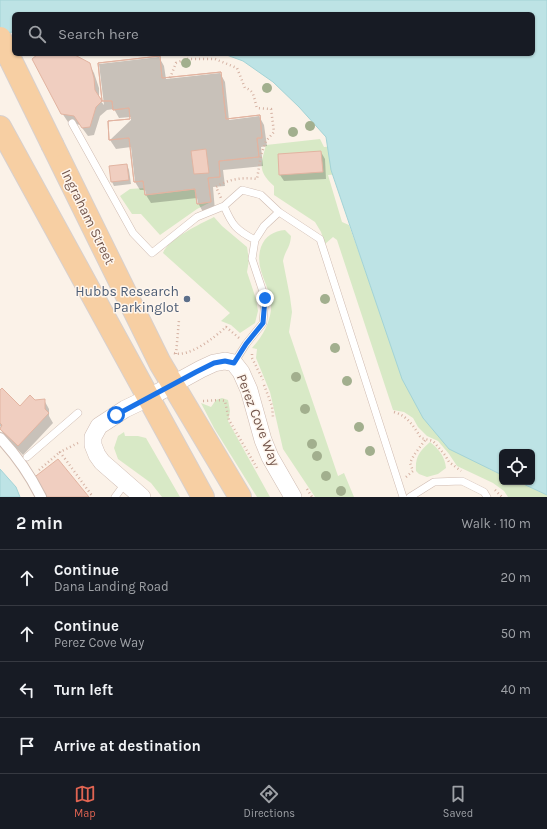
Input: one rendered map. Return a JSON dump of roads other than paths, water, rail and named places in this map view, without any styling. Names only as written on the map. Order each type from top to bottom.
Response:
[{"type":"main road","name":"Ingraham Street","points":[[0,38],[160,363],[240,497]]},
{"type":"main road","points":[[0,127],[148,398],[204,497]]},
{"type":"street","name":"Perez Cove Way","points":[[126,482],[102,462],[97,455],[92,437],[99,426],[125,410],[214,363],[225,361],[234,363],[241,372],[249,390],[263,440],[270,457],[299,490]]},
{"type":"street","points":[[0,438],[15,455],[30,476],[41,497]]},
{"type":"street","points":[[126,482],[142,497]]},
{"type":"lane","points":[[72,123],[132,233],[152,253],[197,217],[224,206],[242,190],[261,195],[280,212],[320,239],[403,497]]},
{"type":"lane","points":[[224,206],[230,221],[240,232],[255,240]]},
{"type":"lane","points":[[234,363],[246,344],[263,323],[265,298],[252,259],[255,240],[264,226],[280,212]]},
{"type":"lane","points":[[27,457],[78,413]]},
{"type":"lane","points":[[410,497],[434,482],[462,480],[484,492],[487,497]]},
{"type":"lane","points":[[115,497],[126,482]]},
{"type":"water","points":[[0,0],[547,0],[547,495],[525,485],[535,485],[535,449],[499,449],[499,474],[449,449],[423,418],[402,379],[331,170],[326,137],[299,107],[273,82],[243,61],[229,56],[535,56],[535,12],[12,12],[12,32],[0,33]]},
{"type":"water","points":[[0,469],[16,487],[20,497],[0,497]]},
{"type":"place","name":"Hubbs Research Parkinglot","points":[[187,299]]}]
